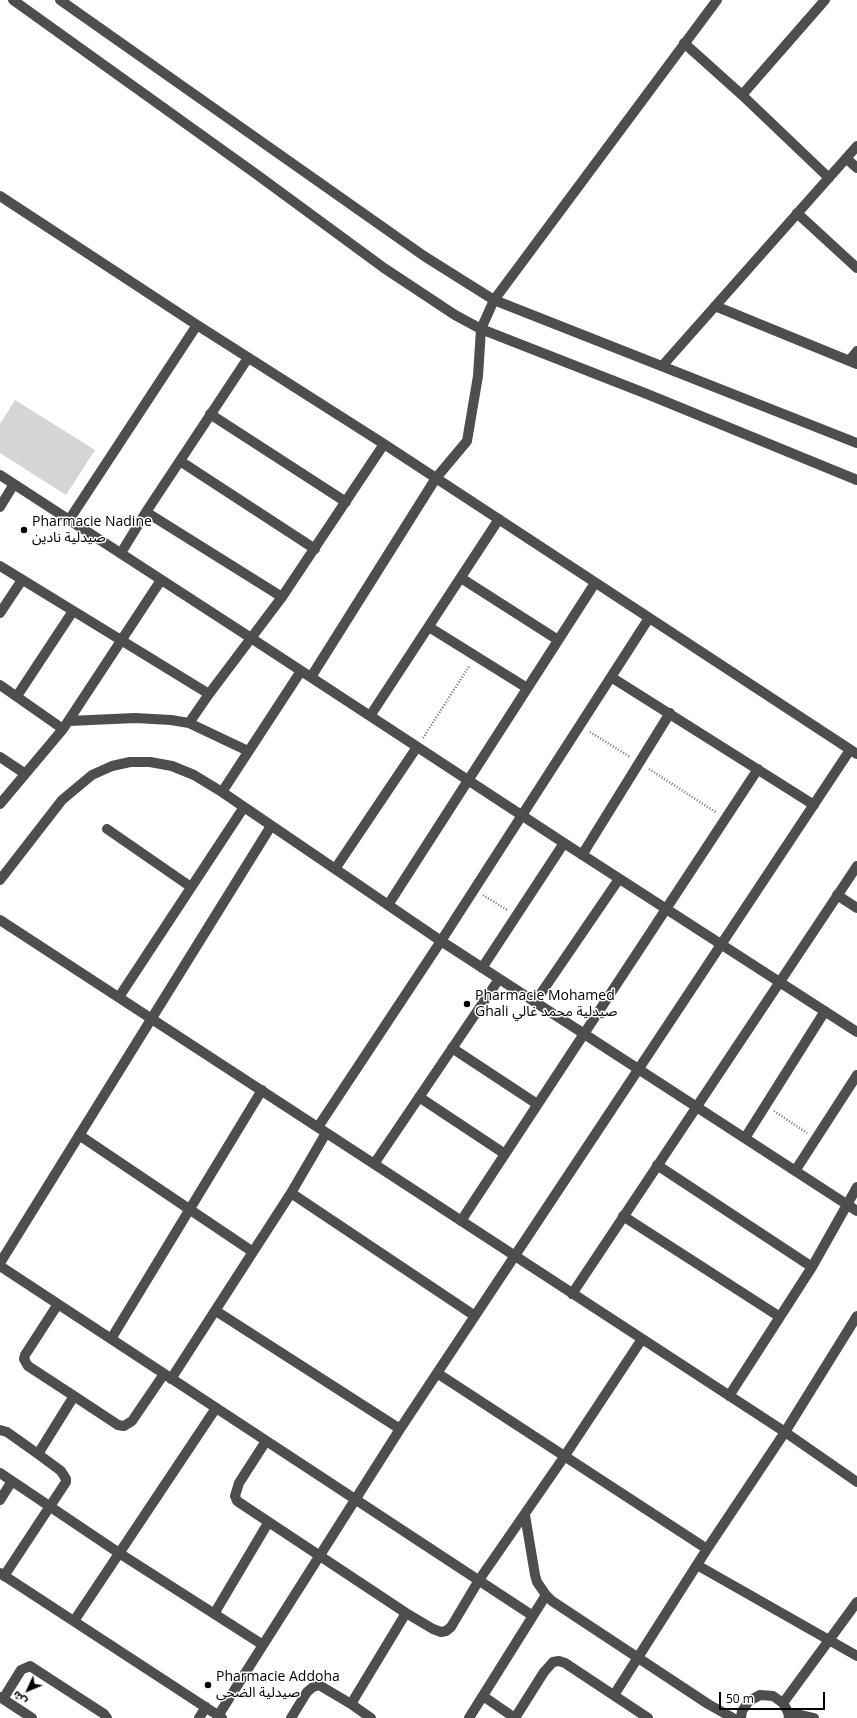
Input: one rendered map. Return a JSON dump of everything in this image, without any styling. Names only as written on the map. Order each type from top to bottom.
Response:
[{"type":"street","points":[[13,0],[256,174],[384,268],[431,301],[481,330],[647,394],[857,480]]},
{"type":"street","points":[[60,0],[424,256],[494,300],[663,365],[857,443]]},
{"type":"street","points":[[311,677],[436,478],[467,440],[478,376],[481,330],[494,300],[717,0]]},
{"type":"street","points":[[742,95],[825,0]]},
{"type":"street","points":[[684,43],[742,95],[829,178]]},
{"type":"street","points":[[663,365],[857,146]]},
{"type":"street","points":[[846,158],[857,168]]},
{"type":"street","points":[[0,196],[197,326],[384,444],[854,752],[814,805],[400,1429],[319,1554],[220,1717],[2,1574],[50,1507],[66,1482],[66,1477],[61,1471],[38,1454],[7,1432],[0,1430]]},
{"type":"street","points":[[797,213],[857,268]]},
{"type":"street","points":[[715,306],[853,363],[857,351]]},
{"type":"street","points":[[69,520],[197,326]]},
{"type":"street","points":[[121,553],[146,512],[248,358]]},
{"type":"street","points":[[210,414],[346,502]]},
{"type":"street","points":[[189,723],[282,597],[384,444]]},
{"type":"street","points":[[180,461],[315,549]]},
{"type":"street","points":[[0,475],[311,677],[564,844],[857,1032]]},
{"type":"street","points":[[0,506],[14,484]]},
{"type":"street","points":[[146,512],[282,597]]},
{"type":"street","points":[[370,716],[499,519]]},
{"type":"street","points":[[0,566],[209,694]]},
{"type":"street","points":[[461,578],[558,640]]},
{"type":"street","points":[[0,613],[22,580]]},
{"type":"street","points":[[0,804],[24,773],[66,725],[161,580]]},
{"type":"street","points":[[388,905],[595,582]]},
{"type":"street","points":[[17,696],[73,611]]},
{"type":"street","points":[[58,1304],[25,1355],[24,1359],[28,1366],[118,1425],[124,1426],[132,1421],[168,1376],[216,1311],[290,1193],[322,1130],[474,889],[650,618]]},
{"type":"street","points":[[429,627],[527,688]]},
{"type":"street","points":[[222,792],[301,671]]},
{"type":"street","points":[[612,677],[814,805]]},
{"type":"street","points":[[0,685],[66,725],[153,718],[189,723],[248,751]]},
{"type":"street","points":[[582,855],[670,713]]},
{"type":"street","points":[[335,869],[417,747]]},
{"type":"street","points":[[0,757],[24,773]]},
{"type":"street","points":[[0,880],[62,800],[92,775],[112,766],[130,762],[150,762],[172,766],[194,775],[222,792],[441,941],[857,1211]]},
{"type":"street","points":[[461,1221],[537,1104],[667,910],[758,769]]},
{"type":"street","points":[[119,997],[244,807]]},
{"type":"street","points":[[0,1263],[271,826]]},
{"type":"street","points":[[106,829],[191,886]]},
{"type":"street","points":[[482,968],[564,844]]},
{"type":"street","points":[[572,1294],[695,1107],[857,866]]},
{"type":"street","points":[[535,1002],[619,879]]},
{"type":"street","points":[[837,895],[857,908]]},
{"type":"street","points":[[0,920],[785,1432],[857,1482]]},
{"type":"street","points":[[374,1164],[499,978]]},
{"type":"street","points":[[745,1138],[825,1011]]},
{"type":"street","points":[[452,1048],[537,1104]]},
{"type":"street","points":[[795,1171],[857,1075]]},
{"type":"street","points":[[111,1339],[262,1090]]},
{"type":"street","points":[[419,1097],[505,1154]]},
{"type":"street","points":[[79,1135],[190,1208],[253,1252]]},
{"type":"street","points":[[657,1165],[812,1267]]},
{"type":"street","points":[[729,1396],[812,1267],[857,1187]]},
{"type":"street","points":[[290,1193],[475,1316]]},
{"type":"street","points":[[623,1216],[780,1317]]},
{"type":"street","points":[[0,1266],[534,1616]]},
{"type":"street","points":[[216,1311],[400,1429]]},
{"type":"street","points":[[614,1695],[707,1549],[785,1432],[857,1316]]},
{"type":"street","points":[[266,1441],[239,1483],[235,1496],[237,1501],[242,1506],[319,1554],[406,1613],[436,1631],[446,1631],[451,1626],[479,1580],[525,1515],[642,1339]]},
{"type":"street","points":[[437,1373],[707,1549]]},
{"type":"street","points":[[38,1454],[74,1396]]},
{"type":"street","points":[[74,1621],[216,1408]]},
{"type":"street","points":[[0,1473],[120,1553],[263,1645]]},
{"type":"street","points":[[0,1500],[12,1481]]},
{"type":"street","points":[[525,1515],[535,1575],[541,1589],[552,1601],[708,1704],[733,1718]]},
{"type":"street","points":[[214,1614],[268,1523]]},
{"type":"street","points":[[697,1565],[857,1656]]},
{"type":"street","points":[[469,1718],[546,1595]]},
{"type":"street","points":[[787,1711],[830,1640],[857,1602]]},
{"type":"street","points":[[351,1704],[406,1613]]},
{"type":"street","points":[[483,1696],[515,1718],[544,1672],[553,1662],[559,1661],[565,1663],[648,1718]]},
{"type":"street","points":[[32,1718],[1,1698],[21,1670],[30,1666],[104,1714],[107,1718]]},
{"type":"street","points":[[291,1718],[307,1692],[318,1685],[351,1704],[371,1718]]},
{"type":"street","points":[[741,1718],[742,1711],[749,1701],[760,1695],[773,1696],[787,1711],[814,1718]]},
{"type":"street","points":[[199,1718],[206,1707]]},
{"type":"path","points":[[417,747],[476,656]]},
{"type":"path","points":[[580,726],[639,762],[726,819]]},
{"type":"path","points":[[474,889],[516,916]]},
{"type":"path","points":[[766,1105],[816,1139]]},
{"type":"shaded area","points":[[15,400],[95,450],[66,495],[0,453],[0,424]]},
{"type":"place","name":"Pharmacie Nadine صيدلية نادين","points":[[24,530]]},
{"type":"place","name":"Pharmacie Mohamed Ghali صيدلية محمد غالي","points":[[467,1004]]},
{"type":"place","name":"Pharmacie Addoha صيدلية الضحى","points":[[208,1685]]}]
